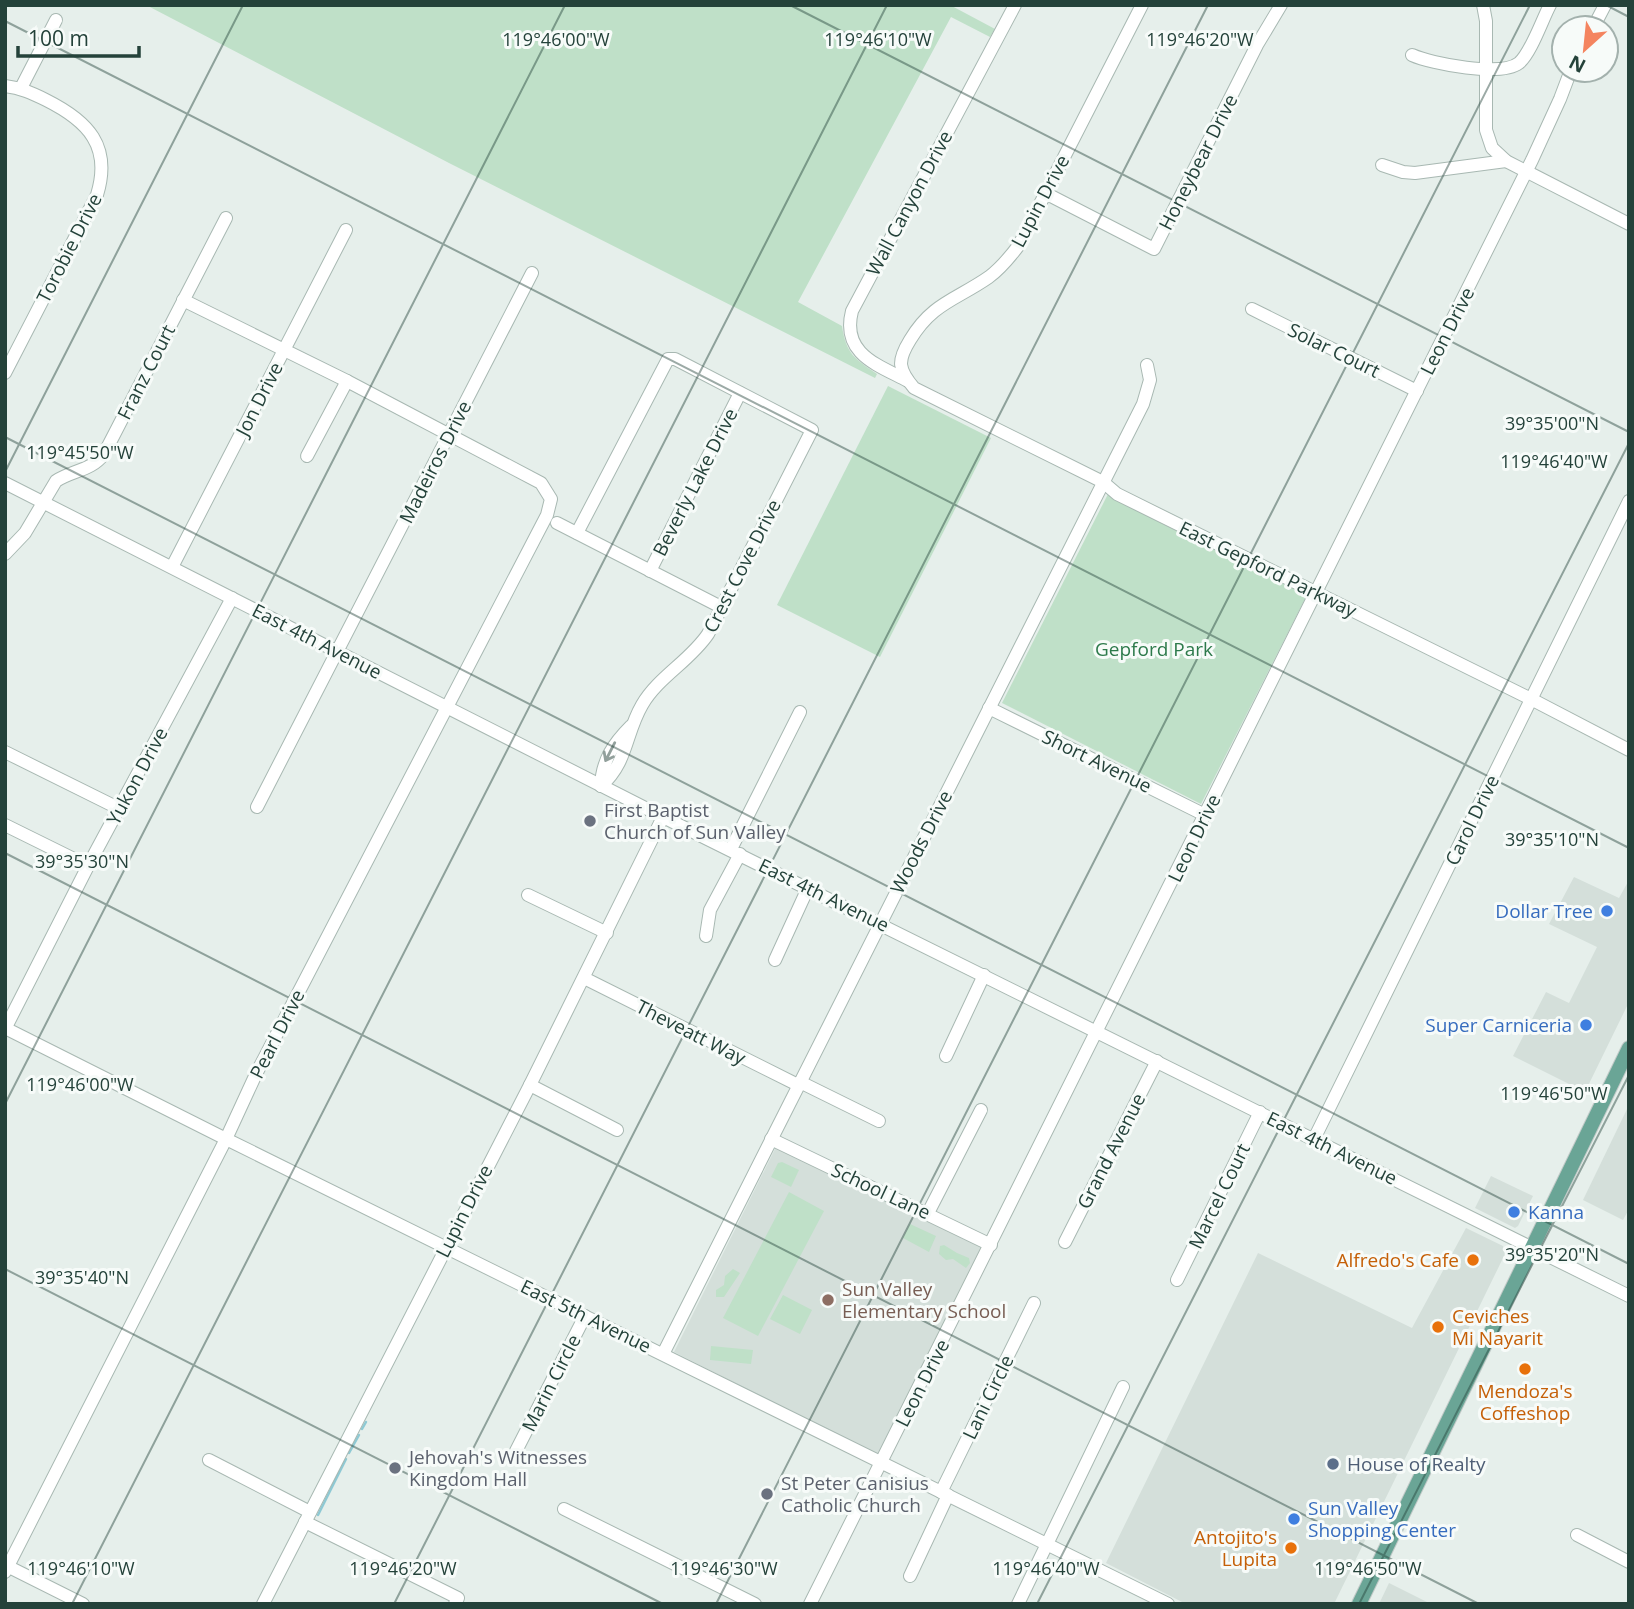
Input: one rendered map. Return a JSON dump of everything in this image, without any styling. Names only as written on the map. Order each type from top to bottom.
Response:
[{"type":"main road","points":[[1359,1604],[1629,1048]]},
{"type":"street","name":"Wall Canyon Drive","points":[[909,383],[860,353],[851,338],[852,311],[1015,5]]},
{"type":"street","name":"Lupin Drive","points":[[909,383],[901,369],[901,354],[920,323],[943,303],[1001,267],[1018,245],[1142,5]]},
{"type":"street","name":"Honeybear Drive","points":[[1045,193],[1154,249],[1257,45],[1281,5]]},
{"type":"street","points":[[1483,5],[1486,21],[1486,130],[1492,148],[1506,161],[1629,224]]},
{"type":"street","points":[[1412,54],[1438,64],[1507,67],[1519,62],[1550,5]]},
{"type":"street","points":[[21,88],[57,20]]},
{"type":"street","name":"Leon Drive","points":[[810,1604],[1526,172],[1566,84]]},
{"type":"street","name":"Torobie Drive","points":[[5,86],[21,88],[65,109],[80,120],[95,139],[102,160],[97,195],[5,373]]},
{"type":"street","points":[[1382,165],[1415,173],[1506,161]]},
{"type":"street","name":"Franz Court","points":[[5,554],[24,533],[56,481],[64,475],[92,466],[104,454],[226,218]]},
{"type":"street","name":"Jon Drive","points":[[172,567],[346,230]]},
{"type":"street","name":"Madeiros Drive","points":[[257,807],[532,273]]},
{"type":"street","points":[[183,300],[449,435]]},
{"type":"street","name":"Solar Court","points":[[1252,309],[1417,391]]},
{"type":"street","points":[[577,533],[668,359],[675,359],[740,393]]},
{"type":"street","name":"Woods Drive","points":[[663,1354],[1143,404],[1150,380],[1147,365]]},
{"type":"street","points":[[307,456],[347,381]]},
{"type":"street","name":"East Gepford Parkway","points":[[909,383],[914,388],[1103,482],[1117,494],[1629,750]]},
{"type":"street","name":"Crest Cove Drive","points":[[601,786],[613,775],[627,747],[632,725],[650,694],[702,642],[812,430],[740,393]]},
{"type":"street","name":"Beverly Lake Drive","points":[[650,571],[740,393]]},
{"type":"street","name":"Pearl Drive","points":[[6,1568],[226,1139],[256,1074],[547,515],[551,499],[541,483],[449,435]]},
{"type":"street","name":"East 4th Avenue","points":[[5,483],[601,786],[1629,1296]]},
{"type":"street","name":"Carol Drive","points":[[1314,1139],[1629,501]]},
{"type":"street","points":[[557,523],[721,607]]},
{"type":"street","name":"Yukon Drive","points":[[5,1028],[88,866],[232,598]]},
{"type":"street","name":"Short Avenue","points":[[989,708],[1205,815]]},
{"type":"street","points":[[706,936],[710,910],[800,712]]},
{"type":"street","points":[[5,752],[120,809]]},
{"type":"street","name":"Lupin Drive","points":[[263,1604],[530,1085],[663,817]]},
{"type":"street","points":[[5,825],[88,866]]},
{"type":"street","points":[[775,960],[808,888]]},
{"type":"street","points":[[528,895],[607,933]]},
{"type":"street","points":[[946,1056],[984,975]]},
{"type":"street","name":"Theveatt Way","points":[[584,978],[878,1121]]},
{"type":"street","name":"East 5th Avenue","points":[[5,1028],[945,1493],[1159,1602]]},
{"type":"street","name":"Grand Avenue","points":[[1065,1242],[1157,1061]]},
{"type":"street","points":[[530,1085],[617,1130]]},
{"type":"street","points":[[928,1213],[981,1110]]},
{"type":"street","name":"Marcel Court","points":[[1177,1280],[1260,1112]]},
{"type":"street","name":"School Lane","points":[[771,1139],[990,1245]]},
{"type":"street","name":"Lani Circle","points":[[909,1576],[1034,1303]]},
{"type":"street","name":"Marin Circle","points":[[516,1451],[585,1316]]},
{"type":"street","points":[[1018,1604],[1124,1387]]},
{"type":"street","points":[[208,1460],[458,1598],[455,1604]]},
{"type":"street","points":[[564,1510],[755,1604]]},
{"type":"street","points":[[1577,1535],[1629,1562]]},
{"type":"street","points":[[6,1568],[83,1604]]},
{"type":"shaded area","points":[[1574,877],[1619,898],[1629,880],[1629,1002],[1585,1092],[1513,1056],[1546,992],[1569,1003],[1597,947],[1549,924]]},
{"type":"shaded area","points":[[1629,1105],[1629,1209],[1623,1220],[1583,1200]]},
{"type":"shaded area","name":"Sun Valley Elementary School","points":[[776,1147],[983,1248],[877,1455],[674,1352]]},
{"type":"shaded area","points":[[1491,1176],[1533,1196],[1515,1228],[1475,1208]]},
{"type":"shaded area","name":"Sun Valley Shopping Center","points":[[1466,1228],[1503,1246],[1505,1254],[1334,1604],[1186,1604],[1106,1563],[1258,1253],[1412,1328]]},
{"type":"shaded area","points":[[1389,1583],[1431,1604],[1379,1604]]},
{"type":"green space","points":[[146,5],[950,5],[995,29],[990,37],[951,17],[798,302],[842,326],[849,350],[857,360],[877,374],[875,378],[449,163]]},
{"type":"green space","points":[[888,386],[991,438],[880,657],[777,605]]},
{"type":"green space","name":"Gepford Park","points":[[1108,494],[1307,595],[1201,804],[1002,703]]},
{"type":"green space","points":[[782,1162],[799,1170],[791,1187],[771,1177],[778,1163]]},
{"type":"green space","points":[[789,1192],[824,1211],[758,1336],[723,1318]]},
{"type":"green space","points":[[910,1224],[936,1236],[929,1252],[903,1238]]},
{"type":"green space","points":[[944,1245],[969,1258],[970,1263],[966,1268],[953,1259],[946,1260],[939,1254],[940,1246]]},
{"type":"green space","points":[[733,1269],[740,1273],[724,1297],[716,1297],[716,1290],[724,1285],[725,1276]]},
{"type":"green space","points":[[783,1295],[812,1310],[800,1334],[770,1319]]},
{"type":"green space","points":[[711,1346],[753,1350],[751,1364],[710,1360]]},
{"type":"waterway","points":[[362,1429],[366,1422]]},
{"type":"waterway","points":[[349,1453],[359,1435]]},
{"type":"waterway","points":[[318,1515],[346,1459]]},
{"type":"place","name":"First Baptist Church of Sun Valley","points":[[590,821]]},
{"type":"place","name":"Dollar Tree","points":[[1607,911]]},
{"type":"place","name":"Super Carniceria","points":[[1586,1025]]},
{"type":"place","name":"Kanna","points":[[1514,1212]]},
{"type":"place","name":"Alfredo's Cafe","points":[[1473,1260]]},
{"type":"place","name":"Sun Valley Elementary School","points":[[828,1300]]},
{"type":"place","name":"Ceviches Mi Nayarit","points":[[1438,1327]]},
{"type":"place","name":"Mendoza's Coffeshop","points":[[1525,1369]]},
{"type":"place","name":"House of Realty","points":[[1333,1464]]},
{"type":"place","name":"Jehovah's Witnesses Kingdom Hall","points":[[395,1468]]},
{"type":"place","name":"St Peter Canisius Catholic Church","points":[[767,1494]]},
{"type":"place","name":"Sun Valley Shopping Center","points":[[1294,1519]]},
{"type":"place","name":"Antojito's Lupita","points":[[1291,1548]]}]
